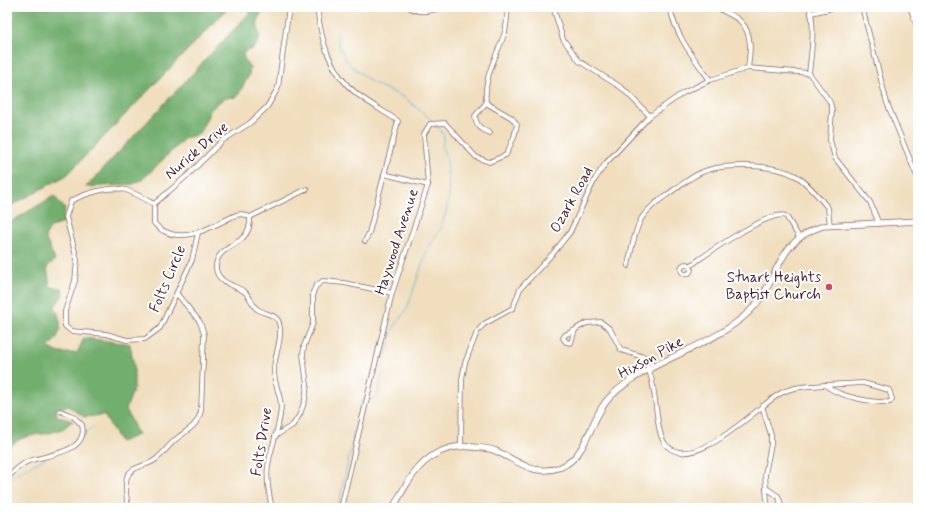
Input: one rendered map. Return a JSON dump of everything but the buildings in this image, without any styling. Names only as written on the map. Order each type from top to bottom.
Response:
[{"type":"main road","name":"Hixson Pike","points":[[393,508],[408,480],[419,466],[436,453],[461,445],[496,451],[518,463],[537,470],[548,471],[569,463],[580,451],[595,417],[608,400],[623,386],[648,370],[715,338],[738,322],[756,304],[771,281],[783,255],[799,237],[810,230],[830,226],[918,221]]},
{"type":"street","name":"Nurick Drive","points":[[154,204],[189,174],[222,141],[250,123],[267,107],[278,88],[289,7]]},
{"type":"street","points":[[317,7],[320,33],[331,65],[357,93],[398,121],[369,233],[365,241]]},
{"type":"street","points":[[409,7],[427,12],[444,7]]},
{"type":"street","points":[[490,134],[481,129],[476,122],[475,116],[486,103],[484,90],[486,81],[505,30],[508,7]]},
{"type":"street","points":[[554,7],[563,39],[579,61],[622,88],[650,116]]},
{"type":"street","points":[[670,7],[672,20],[679,36],[710,80]]},
{"type":"street","points":[[717,7],[742,22],[750,48],[748,68]]},
{"type":"street","points":[[809,7],[811,13],[811,50],[809,73],[830,102],[832,110],[830,140],[835,158],[870,202],[879,224]]},
{"type":"street","points":[[811,13],[837,7]]},
{"type":"street","points":[[862,7],[887,103],[918,179]]},
{"type":"street","points":[[910,7],[918,29]]},
{"type":"street","name":"Ozark Road","points":[[461,445],[462,379],[465,363],[477,332],[484,324],[513,308],[520,289],[555,251],[570,232],[595,180],[606,163],[650,116],[683,93],[710,80],[748,68],[809,73]]},
{"type":"street","name":"Haywood Avenue","points":[[342,508],[392,293],[428,185],[424,134],[430,124],[445,123],[476,157],[490,162],[506,155],[514,137],[517,125],[512,118],[486,103]]},
{"type":"street","points":[[628,266],[636,230],[642,218],[656,203],[698,173],[719,167],[738,166],[766,168],[785,171],[797,176],[828,208],[830,226]]},
{"type":"street","points":[[384,174],[428,185]]},
{"type":"street","name":"Folts Circle","points":[[154,204],[124,189],[98,190],[84,194],[71,201],[66,217],[77,260],[75,281],[65,310],[65,326],[71,331],[106,334],[127,340],[146,339],[160,328],[192,260],[198,233]]},
{"type":"street","points":[[154,204],[154,223],[164,232],[179,234],[198,233],[236,215],[242,214],[250,217],[307,189]]},
{"type":"street","points":[[690,266],[727,240],[776,214],[786,216],[799,237]]},
{"type":"street","name":"Folts Drive","points":[[250,217],[251,227],[247,234],[221,253],[216,262],[216,271],[221,280],[246,293],[255,308],[273,316],[279,322],[280,334],[274,379],[281,404],[268,467],[268,490],[272,508]]},
{"type":"street","points":[[275,436],[293,425],[300,414],[305,400],[307,385],[302,355],[313,323],[312,298],[316,286],[322,281],[344,283],[392,293]]},
{"type":"street","points":[[128,508],[126,487],[127,476],[134,469],[147,465],[155,460],[174,440],[192,428],[198,421],[201,411],[204,334],[200,322],[176,294]]},
{"type":"street","points":[[575,330],[587,322],[601,322],[610,329],[621,350],[649,360],[654,367]]},
{"type":"street","points":[[641,357],[646,362],[662,441],[673,451],[689,453],[708,446],[730,432],[762,406],[782,393],[802,387],[826,385],[862,383],[889,390],[892,399],[890,402],[870,401],[849,396],[830,389],[826,385]]},
{"type":"street","points":[[762,406],[771,434],[770,449],[765,474],[767,502],[769,508]]},
{"type":"street","points":[[7,479],[28,462],[45,459],[66,452],[78,442],[82,436],[82,425],[73,416],[60,411]]},
{"type":"street","points":[[766,488],[778,496],[781,504],[779,508]]},
{"type":"street","points":[[498,508],[507,506],[529,508]]},
{"type":"green space","points":[[7,7],[229,7],[67,175],[7,208]]},
{"type":"green space","points":[[255,7],[264,7],[258,20],[259,40],[253,49],[247,50],[243,54],[245,61],[250,67],[249,75],[237,97],[224,98],[211,109],[199,134],[185,138],[142,180],[133,184],[86,187]]},
{"type":"green space","points":[[54,196],[65,209],[63,223],[51,227],[45,237],[55,260],[47,267],[50,287],[62,288],[63,295],[55,306],[60,323],[59,333],[57,338],[48,347],[59,353],[77,353],[84,338],[130,344],[134,366],[134,388],[126,409],[138,435],[120,442],[104,415],[84,417],[68,406],[56,409],[57,416],[73,421],[65,427],[50,433],[25,437],[13,444],[7,450],[7,224]]},
{"type":"waterway","points":[[337,33],[339,46],[347,62],[371,82],[405,98],[434,122]]},
{"type":"waterway","points":[[368,400],[377,398],[385,358],[394,327],[407,309],[427,250],[441,228],[446,211],[449,196],[447,160],[442,147],[444,136],[438,126]]},
{"type":"waterway","points":[[338,508],[361,401],[365,401]]},
{"type":"waterway","points":[[83,437],[94,426]]},
{"type":"waterway","points":[[7,482],[16,473],[46,458]]},
{"type":"place","name":"Stuart Heights Baptist Church","points":[[829,287]]}]
